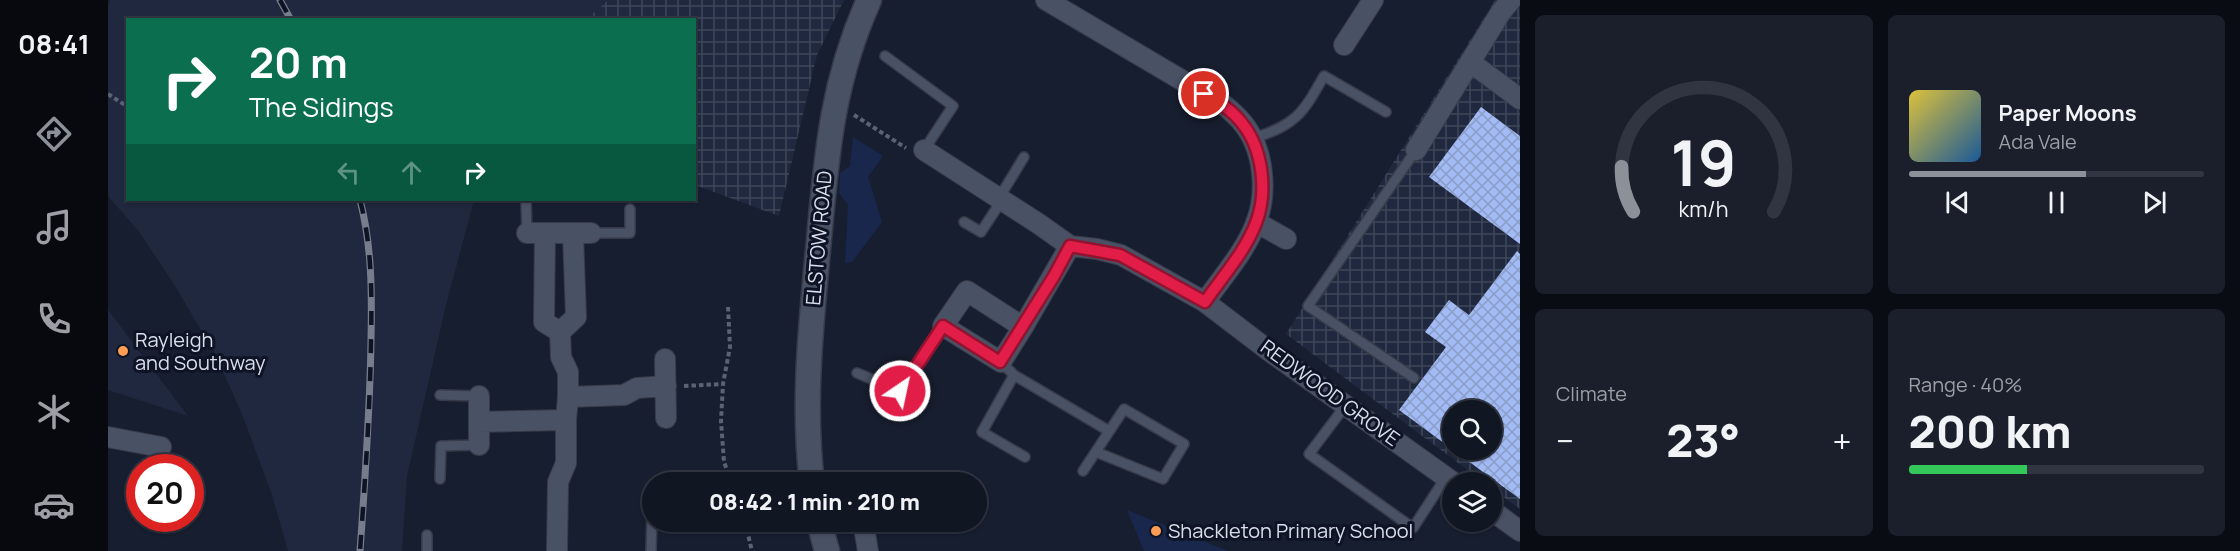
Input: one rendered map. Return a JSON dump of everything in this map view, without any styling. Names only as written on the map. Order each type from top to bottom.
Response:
[{"type":"street","name":"ELSTOW ROAD","points":[[811,472],[807,432],[808,373],[823,180],[834,108],[846,57],[869,0]]},
{"type":"street","points":[[1046,0],[1224,105],[1242,122],[1252,139],[1260,161],[1263,190],[1257,222],[1205,302]]},
{"type":"street","points":[[1344,45],[1373,0]]},
{"type":"street","points":[[1416,150],[1501,12],[1511,0]]},
{"type":"street","points":[[1470,62],[1520,99]]},
{"type":"street","name":"REDWOOD GROVE","points":[[924,150],[1070,246],[1120,255],[1205,302],[1442,474]]},
{"type":"street","points":[[1257,222],[1286,239]]},
{"type":"street","points":[[557,551],[558,482],[566,463],[568,397],[567,372],[561,357],[560,332],[576,317],[582,233],[536,233],[544,322],[560,332]]},
{"type":"street","points":[[1023,327],[968,291],[943,326],[1007,368],[1023,327],[1070,246]]},
{"type":"street","points":[[665,359],[666,418]]},
{"type":"street","points":[[568,397],[624,395],[637,388],[666,386]]},
{"type":"street","points":[[479,396],[479,445]]},
{"type":"street","points":[[479,422],[566,420]]},
{"type":"street","points":[[108,437],[161,447]]},
{"type":"street","points":[[1502,518],[1520,531]]},
{"type":"street","points":[[822,532],[827,551]]},
{"type":"street","points":[[865,532],[868,551]]},
{"type":"lane","points":[[885,56],[953,106],[924,150]]},
{"type":"lane","points":[[1252,139],[1294,119],[1324,76],[1386,112]]},
{"type":"lane","points":[[1414,378],[1308,306],[1416,150]]},
{"type":"lane","points":[[964,222],[981,232],[1024,157]]},
{"type":"lane","points":[[526,201],[536,233]]},
{"type":"lane","points":[[582,233],[630,233],[630,209]]},
{"type":"lane","points":[[857,373],[900,391],[943,326]]},
{"type":"lane","points":[[1025,457],[982,432],[1007,368],[1109,432]]},
{"type":"lane","points":[[440,395],[479,396]]},
{"type":"lane","points":[[1346,405],[1309,454],[1413,528],[1442,490]]},
{"type":"lane","points":[[1083,471],[1124,409],[1184,444],[1163,479],[1096,452]]},
{"type":"lane","points":[[440,479],[441,446],[479,445]]},
{"type":"lane","points":[[651,551],[652,532]]},
{"type":"lane","points":[[427,534],[427,551]]},
{"type":"path","points":[[108,94],[126,106]]},
{"type":"path","points":[[850,112],[912,152],[924,150]]},
{"type":"path","points":[[728,307],[730,347],[723,384],[721,421],[724,462],[728,472]]},
{"type":"path","points":[[666,386],[723,384]]},
{"type":"path","points":[[747,532],[752,551]]},
{"type":"shaded area","points":[[110,0],[608,0],[589,18],[126,18],[126,201],[474,201],[446,305],[407,476],[402,551],[288,551],[272,495],[242,414],[214,352],[140,233],[108,196],[108,5]]},
{"type":"shaded area","points":[[608,0],[844,0],[817,55],[779,216],[696,185],[696,18],[588,18]]},
{"type":"shaded area","points":[[1495,0],[1520,0],[1520,509],[1502,496],[1502,472],[1470,472],[1454,460],[1502,460],[1502,400],[1442,400],[1442,451],[1286,334]]},
{"type":"shaded area","points":[[853,137],[883,156],[868,177],[882,222],[852,262],[845,263],[848,205],[839,193],[840,173],[850,166]]},
{"type":"shaded area","name":"Rayleigh and Southway","points":[[109,311],[188,416],[108,390]]},
{"type":"shaded area","name":"Shackleton Primary School","points":[[1127,510],[1228,551],[1144,551]]},
{"type":"building","points":[[1481,107],[1520,136],[1520,244],[1429,177]]},
{"type":"building","points":[[1517,251],[1520,254],[1520,499],[1502,486],[1502,472],[1483,472],[1467,460],[1502,460],[1502,400],[1442,400],[1442,442],[1399,410],[1446,347],[1425,332],[1449,300],[1469,315]]},
{"type":"railway","points":[[280,0],[290,18]]},
{"type":"railway","points":[[360,201],[369,252],[371,305],[368,420],[360,551]]},
{"type":"place","name":"Rayleigh and Southway","points":[[123,351]]},
{"type":"place","name":"Shackleton Primary School","points":[[1156,531]]},
{"type":"route","points":[[900,391],[943,326],[1000,362],[1054,276],[1070,246],[1098,249],[1120,255],[1205,302],[1257,222],[1263,190],[1260,161],[1252,139],[1242,122],[1224,105],[1204,94]]}]
